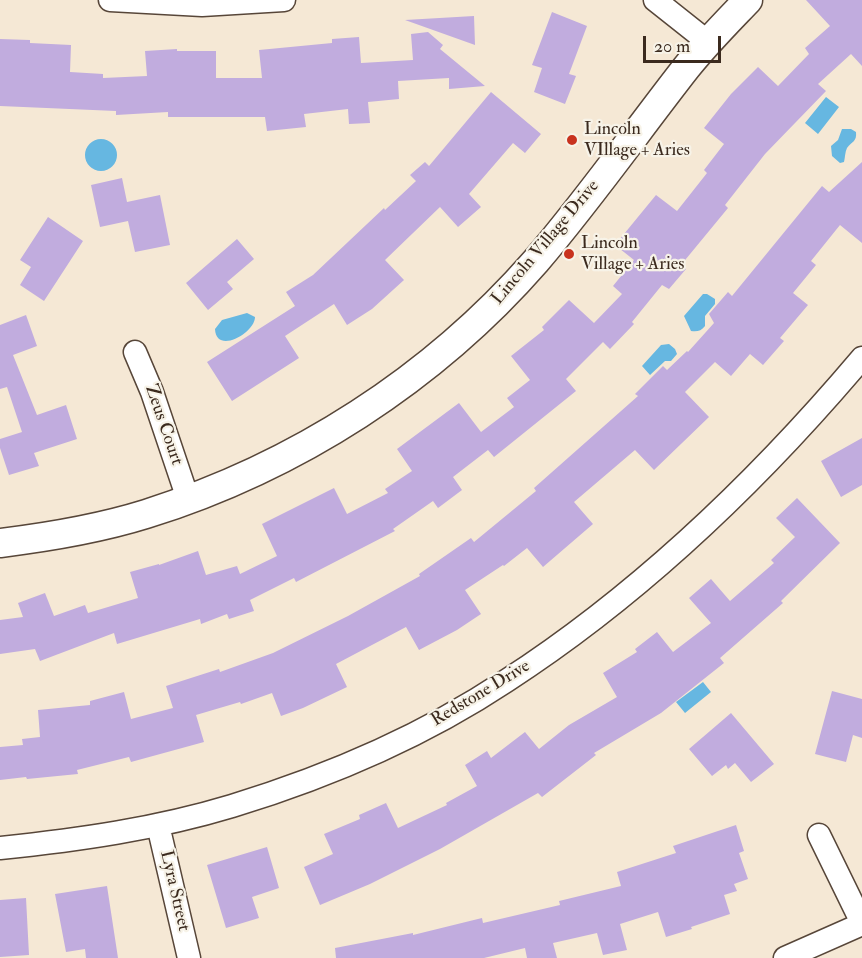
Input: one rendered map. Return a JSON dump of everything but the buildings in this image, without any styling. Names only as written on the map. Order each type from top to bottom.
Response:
[{"type":"street","points":[[110,0],[202,5],[284,0]]},
{"type":"street","points":[[655,0],[708,42]]},
{"type":"street","name":"Lincoln Village Drive","points":[[0,543],[57,536],[143,514],[189,499],[254,472],[306,446],[406,382],[452,345],[535,261],[708,42],[748,0]]},
{"type":"street","name":"Zeus Court","points":[[135,352],[153,392],[189,499]]},
{"type":"street","name":"Redstone Drive","points":[[0,848],[82,839],[158,825],[230,807],[302,783],[392,744],[440,720],[506,682],[634,588],[751,482],[862,358]]},
{"type":"street","name":"Lyra Street","points":[[158,825],[189,958]]},
{"type":"street","points":[[785,958],[862,924],[819,835]]},
{"type":"water","points":[[826,97],[839,107],[818,134],[805,123]]},
{"type":"water","points":[[842,129],[851,129],[856,132],[856,135],[855,140],[847,148],[844,162],[840,163],[832,156],[831,146],[838,140]]},
{"type":"water","points":[[101,139],[112,144],[117,155],[112,166],[101,171],[90,166],[85,155],[90,144]]},
{"type":"water","points":[[703,294],[715,299],[715,304],[705,316],[705,326],[699,331],[691,331],[684,316]]},
{"type":"water","points":[[247,313],[255,317],[243,335],[228,341],[217,337],[215,329],[222,320]]},
{"type":"water","points":[[669,344],[677,354],[671,361],[665,361],[650,375],[642,366],[661,345]]},
{"type":"water","points":[[703,682],[711,692],[685,713],[676,702]]},
{"type":"place","name":"Lincoln VIllage + Aries","points":[[572,140]]},
{"type":"place","name":"Lincoln Village + Aries","points":[[569,254]]}]
